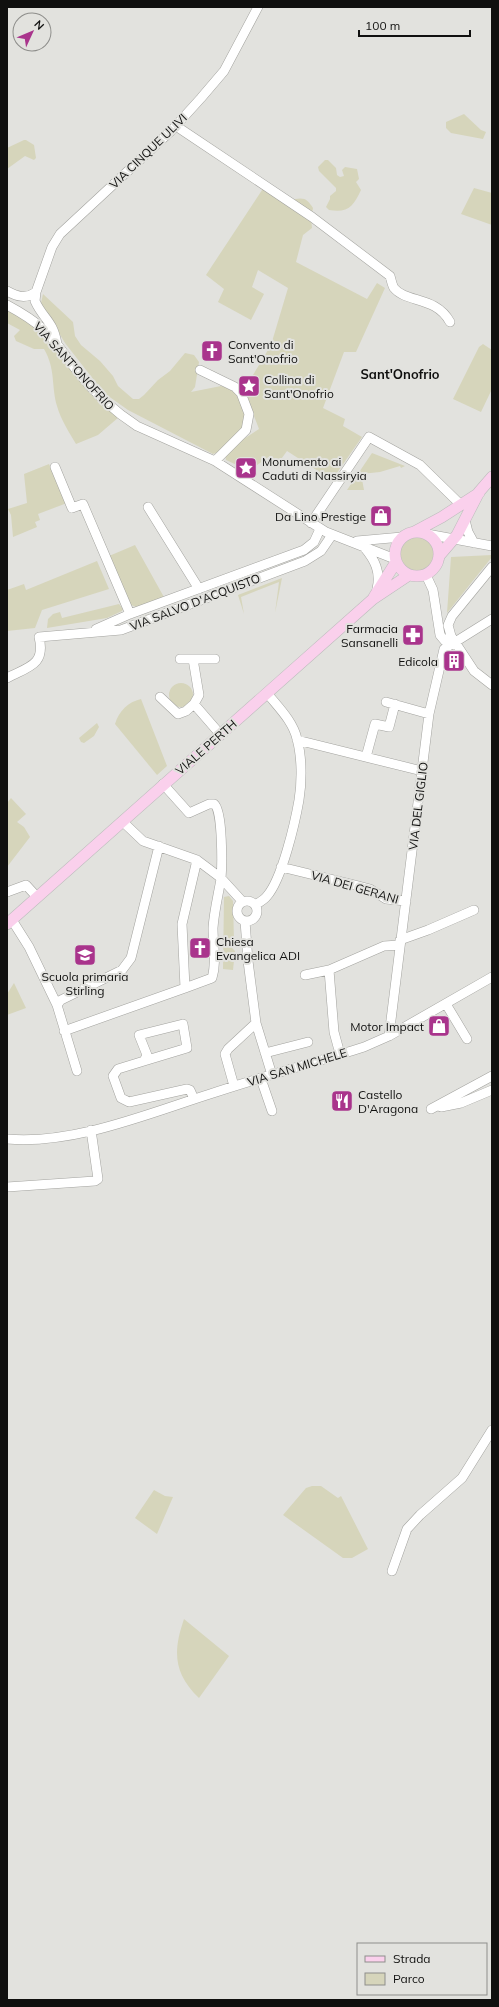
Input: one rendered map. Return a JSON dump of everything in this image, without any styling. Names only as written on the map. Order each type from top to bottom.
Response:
[{"type":"main road","points":[[479,492],[454,540],[439,556],[435,567],[421,576],[410,575],[404,572],[396,560],[396,547],[402,537],[442,517],[461,505],[479,492],[492,477]]},
{"type":"main road","points":[[414,532],[427,534],[436,543],[439,556]]},
{"type":"main road","name":"VIALE PERTH","points":[[375,594],[396,560]]},
{"type":"main road","name":"VIALE PERTH","points":[[10,922],[267,693],[375,594],[410,575]]},
{"type":"street","name":"VIA CINQUE ULIVI","points":[[36,292],[52,247],[60,234],[176,126],[224,71],[258,7]]},
{"type":"street","points":[[176,126],[312,217],[390,276],[394,288],[401,293],[438,308],[450,322]]},
{"type":"street","points":[[7,291],[25,297],[36,292]]},
{"type":"street","points":[[36,292],[35,301],[51,322],[55,332],[57,345]]},
{"type":"street","name":"VIA SANT'ONOFRIO","points":[[7,305],[33,320],[50,336],[78,373],[114,410],[138,426],[215,461],[332,535],[352,541],[396,560]]},
{"type":"street","points":[[200,370],[235,387],[241,393],[249,414],[246,430],[215,461]]},
{"type":"street","points":[[311,523],[369,437],[420,464],[461,505]]},
{"type":"street","points":[[55,467],[72,508],[83,504],[130,614]]},
{"type":"street","points":[[148,507],[199,589]]},
{"type":"street","points":[[465,520],[468,532],[474,543]]},
{"type":"street","name":"VIA SALVO D'ACQUISTO","points":[[320,528],[314,542],[304,550],[130,614],[116,626],[121,630],[312,557],[325,547],[332,535]]},
{"type":"street","points":[[427,534],[492,546]]},
{"type":"street","name":"VIA SANT'ONOFRIO","points":[[352,541],[402,537]]},
{"type":"street","name":"VIA SANT'ONOFRIO","points":[[363,546],[374,560],[378,573],[375,594]]},
{"type":"street","points":[[492,567],[452,616],[448,625],[453,639],[474,671],[492,685]]},
{"type":"street","points":[[426,574],[441,610],[452,616]]},
{"type":"street","points":[[232,576],[236,586]]},
{"type":"street","points":[[434,596],[440,636],[445,641],[453,639]]},
{"type":"street","name":"VIA DEL GIGLIO","points":[[389,1036],[429,714],[444,649],[453,639],[492,619]]},
{"type":"street","points":[[7,678],[29,666],[39,658],[42,649],[39,637],[85,634],[116,626]]},
{"type":"street","points":[[180,659],[215,659]]},
{"type":"street","points":[[160,697],[178,714],[186,711],[194,704],[199,695],[193,659]]},
{"type":"street","points":[[255,905],[268,895],[281,867],[299,800],[300,779],[297,740],[288,719],[267,693]]},
{"type":"street","points":[[366,757],[375,724],[389,727],[391,703],[429,714]]},
{"type":"street","points":[[194,704],[220,734]]},
{"type":"street","points":[[297,740],[422,771]]},
{"type":"street","points":[[64,1031],[212,978],[214,970],[214,912],[221,878],[221,839],[216,805],[209,804],[189,813],[164,784]]},
{"type":"street","points":[[122,821],[143,841],[197,860],[221,878],[242,902]]},
{"type":"street","points":[[57,1005],[61,1000],[122,970],[127,965],[131,958],[159,846]]},
{"type":"street","points":[[185,988],[182,924],[197,860]]},
{"type":"street","name":"VIA DEI GERANI","points":[[281,867],[355,884],[370,889],[386,898],[406,901]]},
{"type":"street","points":[[7,892],[26,885],[37,898]]},
{"type":"street","points":[[249,901],[255,905],[256,915],[252,920],[245,921],[240,918],[237,912],[238,906],[242,902],[249,901]]},
{"type":"street","points":[[305,975],[329,970],[384,946],[400,942],[474,910]]},
{"type":"street","points":[[245,921],[248,961],[256,1023],[272,1075]]},
{"type":"street","points":[[10,922],[29,947],[57,1005],[64,1031],[78,1071]]},
{"type":"street","points":[[329,970],[334,1032],[340,1054]]},
{"type":"street","name":"VIA SAN MICHELE","points":[[7,1139],[23,1140],[56,1138],[91,1130],[364,1047],[389,1036],[492,977]]},
{"type":"street","points":[[446,1004],[467,1039]]},
{"type":"street","points":[[234,1086],[225,1054],[256,1023]]},
{"type":"street","points":[[144,1061],[147,1055],[140,1035],[183,1024],[187,1048],[118,1069],[113,1076],[121,1098],[132,1103],[187,1089],[190,1090],[194,1099]]},
{"type":"street","points":[[265,1053],[308,1042]]},
{"type":"street","points":[[492,1076],[431,1109],[461,1103],[492,1090]]},
{"type":"street","points":[[261,1079],[272,1111]]},
{"type":"street","points":[[7,1187],[95,1181],[98,1179],[91,1130]]},
{"type":"street","points":[[392,1571],[407,1529],[420,1515],[462,1478],[492,1430]]},
{"type":"green space","points":[[464,114],[481,130],[486,132],[483,139],[451,133],[446,128],[446,122]]},
{"type":"green space","points":[[24,140],[34,145],[36,158],[34,160],[25,156],[7,169],[7,148]]},
{"type":"green space","points":[[325,160],[328,160],[336,168],[337,175],[340,177],[344,176],[342,170],[345,167],[357,169],[359,179],[356,182],[361,190],[349,208],[336,211],[329,210],[326,207],[330,196],[336,191],[336,188],[319,171],[318,167]]},
{"type":"green space","points":[[264,187],[292,206],[295,199],[301,198],[308,201],[313,208],[311,218],[312,228],[303,235],[296,262],[367,299],[377,283],[385,288],[356,352],[344,352],[323,408],[345,419],[343,426],[362,437],[332,480],[287,451],[279,462],[270,456],[257,465],[249,462],[239,466],[226,460],[225,455],[236,444],[259,429],[244,390],[271,345],[288,288],[258,270],[252,287],[264,294],[251,320],[218,302],[224,289],[206,275]]},
{"type":"green space","points":[[474,188],[492,193],[492,225],[461,214]]},
{"type":"green space","points":[[43,294],[73,322],[75,336],[81,345],[100,361],[113,376],[118,386],[133,399],[139,399],[144,395],[158,380],[170,371],[185,353],[194,355],[199,362],[195,387],[191,392],[221,386],[234,389],[249,418],[242,429],[229,444],[219,452],[213,454],[128,410],[104,393],[65,343],[41,303]]},
{"type":"green space","points":[[7,308],[34,324],[119,417],[98,435],[76,444],[65,426],[59,411],[55,398],[52,371],[44,349],[34,349],[16,341],[14,336],[20,330],[7,323]]},
{"type":"green space","points":[[483,344],[492,350],[492,389],[481,412],[453,399],[479,347]]},
{"type":"green space","points":[[372,453],[405,466],[380,472],[361,474],[364,490],[347,490]]},
{"type":"green space","points":[[49,464],[67,503],[38,514],[40,520],[35,522],[37,527],[13,537],[11,515],[8,509],[27,503],[24,474]]},
{"type":"green space","points":[[417,536],[427,539],[432,544],[435,554],[432,564],[427,569],[417,572],[407,569],[402,564],[399,554],[402,544],[407,539]]},
{"type":"green space","points":[[135,545],[165,599],[136,607],[131,605],[109,556]]},
{"type":"green space","points":[[492,555],[492,557],[447,613],[451,557]]},
{"type":"green space","points":[[97,561],[109,589],[42,610],[35,628],[7,631],[7,590],[24,584],[26,590]]},
{"type":"green space","points":[[282,578],[275,613],[279,582],[241,597],[244,614],[238,595]]},
{"type":"green space","points":[[119,604],[123,609],[122,611],[107,618],[47,628],[48,619],[53,614],[60,612],[62,618]]},
{"type":"green space","points":[[181,683],[186,684],[192,690],[192,700],[186,706],[181,707],[176,706],[170,700],[169,695],[170,690],[176,684]]},
{"type":"green space","points":[[141,699],[167,766],[157,775],[115,724],[119,715],[128,705]]},
{"type":"green space","points":[[97,723],[99,727],[94,736],[84,743],[81,742],[79,738]]},
{"type":"green space","points":[[11,798],[26,814],[17,822],[24,827],[30,837],[7,867],[7,803]]},
{"type":"green space","points":[[229,896],[233,901],[234,942],[231,947],[235,951],[233,970],[223,969],[224,897]]},
{"type":"green space","points":[[14,983],[26,1008],[7,1015],[7,994]]},
{"type":"green space","points":[[321,1486],[338,1498],[341,1496],[368,1549],[352,1558],[343,1558],[283,1515],[306,1488]]},
{"type":"green space","points":[[154,1490],[165,1496],[173,1497],[157,1534],[135,1518]]},
{"type":"green space","points":[[184,1619],[229,1656],[199,1698],[184,1680],[178,1661],[178,1641]]},
{"type":"place","name":"Convento di Sant'Onofrio","points":[[212,351]]},
{"type":"place","name":"Collina di Sant'Onofrio","points":[[249,386]]},
{"type":"place","name":"Monumento ai Caduti di Nassiryia","points":[[246,468]]},
{"type":"place","name":"Da Lino Prestige","points":[[381,516]]},
{"type":"place","name":"Farmacia Sansanelli","points":[[413,635]]},
{"type":"place","name":"Edicola","points":[[454,661]]},
{"type":"place","name":"Chiesa Evangelica ADI","points":[[200,948]]},
{"type":"place","name":"Scuola primaria Stirling","points":[[85,955]]},
{"type":"place","name":"Motor Impact","points":[[439,1026]]},
{"type":"place","name":"Castello D'Aragona","points":[[342,1101]]},
{"type":"district","name":"Sant'Onofrio","points":[[400,374]]}]
